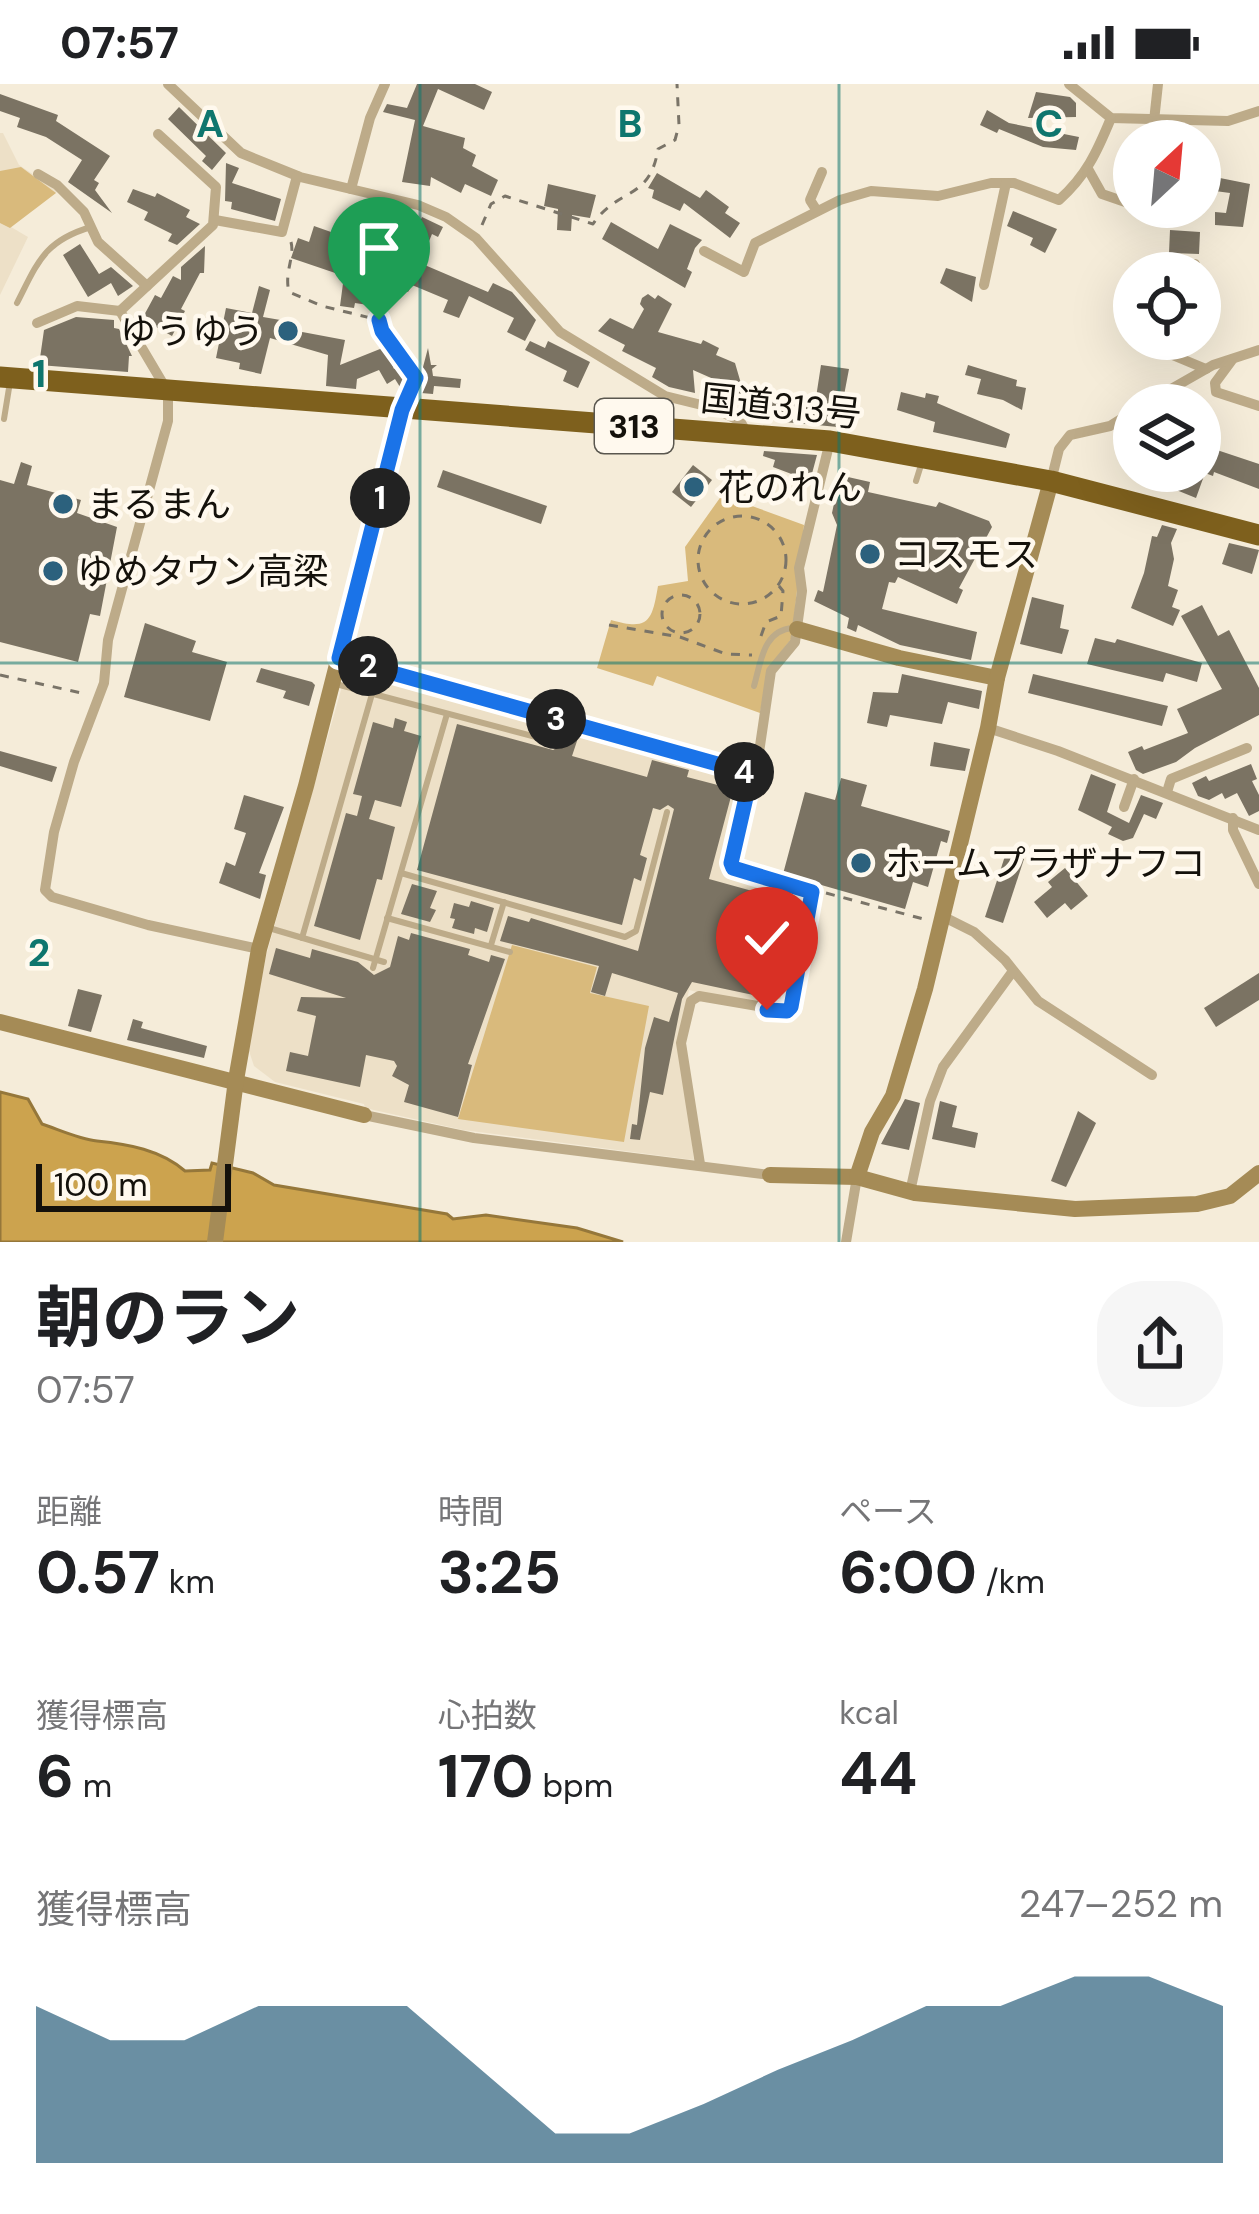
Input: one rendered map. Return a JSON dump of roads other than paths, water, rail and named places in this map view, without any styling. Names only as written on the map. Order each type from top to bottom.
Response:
[{"type":"highway","name":"国道313号","points":[[5,378],[830,441],[1051,481],[1259,535]]},
{"type":"street","points":[[168,84],[241,153],[296,176],[418,206],[446,218],[476,238],[560,332],[665,396],[714,407],[740,421],[747,433]]},
{"type":"street","points":[[351,189],[370,118],[385,84]]},
{"type":"street","points":[[1069,84],[1111,118],[1140,120]]},
{"type":"street","points":[[1154,120],[1158,84]]},
{"type":"street","points":[[1221,121],[1259,111]]},
{"type":"street","points":[[704,251],[744,272],[755,243],[817,211],[871,191],[938,196],[1006,183],[1059,200],[1088,170],[1111,118]]},
{"type":"street","points":[[37,323],[76,307],[120,311],[215,220],[216,187],[158,134]]},
{"type":"street","points":[[1088,170],[1102,194],[1113,198]]},
{"type":"street","points":[[817,211],[810,200],[822,172]]},
{"type":"street","points":[[38,174],[57,185],[84,212],[98,242],[146,286]]},
{"type":"street","points":[[215,220],[282,232],[296,176]]},
{"type":"street","points":[[984,285],[1006,183]]},
{"type":"street","points":[[120,311],[168,392],[168,421],[116,606],[100,697],[54,832],[45,890],[52,897],[110,914],[259,949]]},
{"type":"street","points":[[1180,384],[1259,350]]},
{"type":"street","points":[[1234,358],[1215,382],[1216,392],[1259,406]]},
{"type":"street","points":[[1184,360],[1206,369]]},
{"type":"street","points":[[215,1242],[259,949],[402,410]]},
{"type":"street","points":[[846,1242],[856,1184],[872,1132],[893,1096],[943,920],[997,678],[1059,449],[1070,435],[1113,424]]},
{"type":"street","points":[[700,1164],[681,1043],[691,1001],[699,995],[727,1004],[787,1011],[812,892],[733,868],[731,863],[750,780],[756,773],[770,670],[789,652],[797,628],[802,591],[799,568],[830,441]]},
{"type":"street","points":[[797,628],[899,658],[997,678]]},
{"type":"street","points":[[339,658],[746,772],[750,780]]},
{"type":"street","points":[[988,728],[1134,779],[1259,830]]},
{"type":"street","points":[[1167,792],[1171,779],[1247,748]]},
{"type":"street","points":[[1124,807],[1134,779]]},
{"type":"street","points":[[1233,818],[1233,830],[1259,884]]},
{"type":"street","points":[[943,920],[974,932],[1038,1001],[1152,1075]]},
{"type":"street","points":[[910,1192],[930,1101],[943,1067],[1013,971]]},
{"type":"street","points":[[0,1022],[235,1085],[474,1138],[910,1192],[1075,1209],[1197,1204],[1230,1196],[1259,1173]]},
{"type":"lane","points":[[17,303],[41,255],[55,242],[91,227]]},
{"type":"lane","points":[[4,419],[5,378]]},
{"type":"lane","points":[[916,481],[924,456]]},
{"type":"lane","points":[[754,686],[766,645],[785,628],[797,628]]},
{"type":"lane","points":[[332,683],[555,742]]},
{"type":"lane","points":[[302,938],[372,694]]},
{"type":"lane","points":[[266,927],[377,963],[447,714]]},
{"type":"lane","points":[[400,873],[625,937],[636,931],[667,812]]},
{"type":"lane","points":[[490,946],[504,902]]},
{"type":"lane","points":[[387,918],[510,952]]},
{"type":"place","name":"ゆうゆう","points":[[288,331]]},
{"type":"place","name":"花のれん","points":[[694,487]]},
{"type":"place","name":"まるまん","points":[[63,504]]},
{"type":"place","name":"コスモス","points":[[870,554]]},
{"type":"place","name":"ゆめタウン高梁","points":[[53,571]]},
{"type":"place","name":"ホームプラザナフコ","points":[[861,863]]}]
